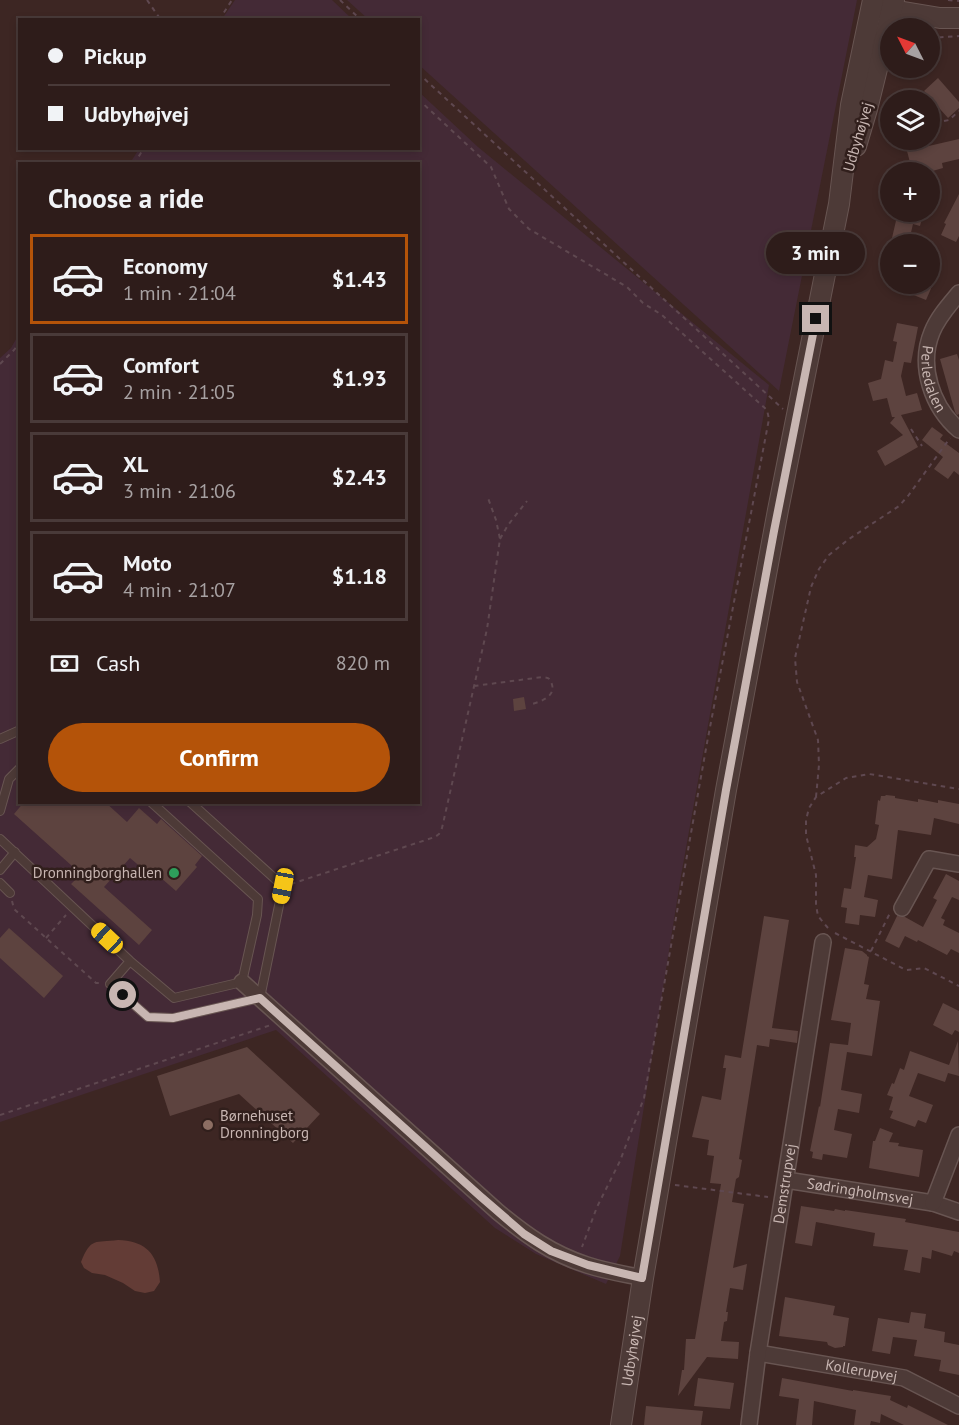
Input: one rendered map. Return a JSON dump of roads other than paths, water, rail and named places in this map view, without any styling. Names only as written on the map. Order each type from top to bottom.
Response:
[{"type":"street","points":[[872,3],[892,5],[940,18],[959,18]]},
{"type":"street","name":"Udbyhøjvej","points":[[621,1425],[642,1278],[726,790],[797,411],[839,204],[851,105],[872,3]]},
{"type":"street","name":"Udbyhøjvej","points":[[839,204],[867,109],[892,5]]},
{"type":"street","name":"Perledalen","points":[[958,429],[943,413],[931,388],[926,359],[932,331],[941,315],[959,293]]},
{"type":"street","points":[[902,909],[929,859],[959,864]]},
{"type":"street","name":"Demstrupvej","points":[[749,1425],[758,1353],[823,942]]},
{"type":"street","points":[[242,981],[524,1234],[551,1251],[577,1261],[642,1278]]},
{"type":"street","name":"Sødringholmsvej","points":[[933,1203],[959,1135]]},
{"type":"street","name":"Sødringholmsvej","points":[[786,1180],[933,1203],[959,1212]]},
{"type":"street","name":"Kollerupvej","points":[[758,1353],[904,1378],[959,1406]]},
{"type":"lane","points":[[0,739],[18,731]]},
{"type":"lane","points":[[0,811],[9,779],[18,770]]},
{"type":"lane","points":[[0,839],[130,961],[174,998],[242,981],[257,915],[258,899],[153,804]]},
{"type":"lane","points":[[130,961],[110,984],[148,1017],[173,1018],[260,998],[283,886],[192,804]]},
{"type":"lane","points":[[0,870],[15,852]]},
{"type":"lane","points":[[0,883],[10,893]]},
{"type":"place","name":"Dronningborghallen","points":[[174,873]]},
{"type":"place","name":"Børnehuset Dronningborg","points":[[208,1125]]}]
